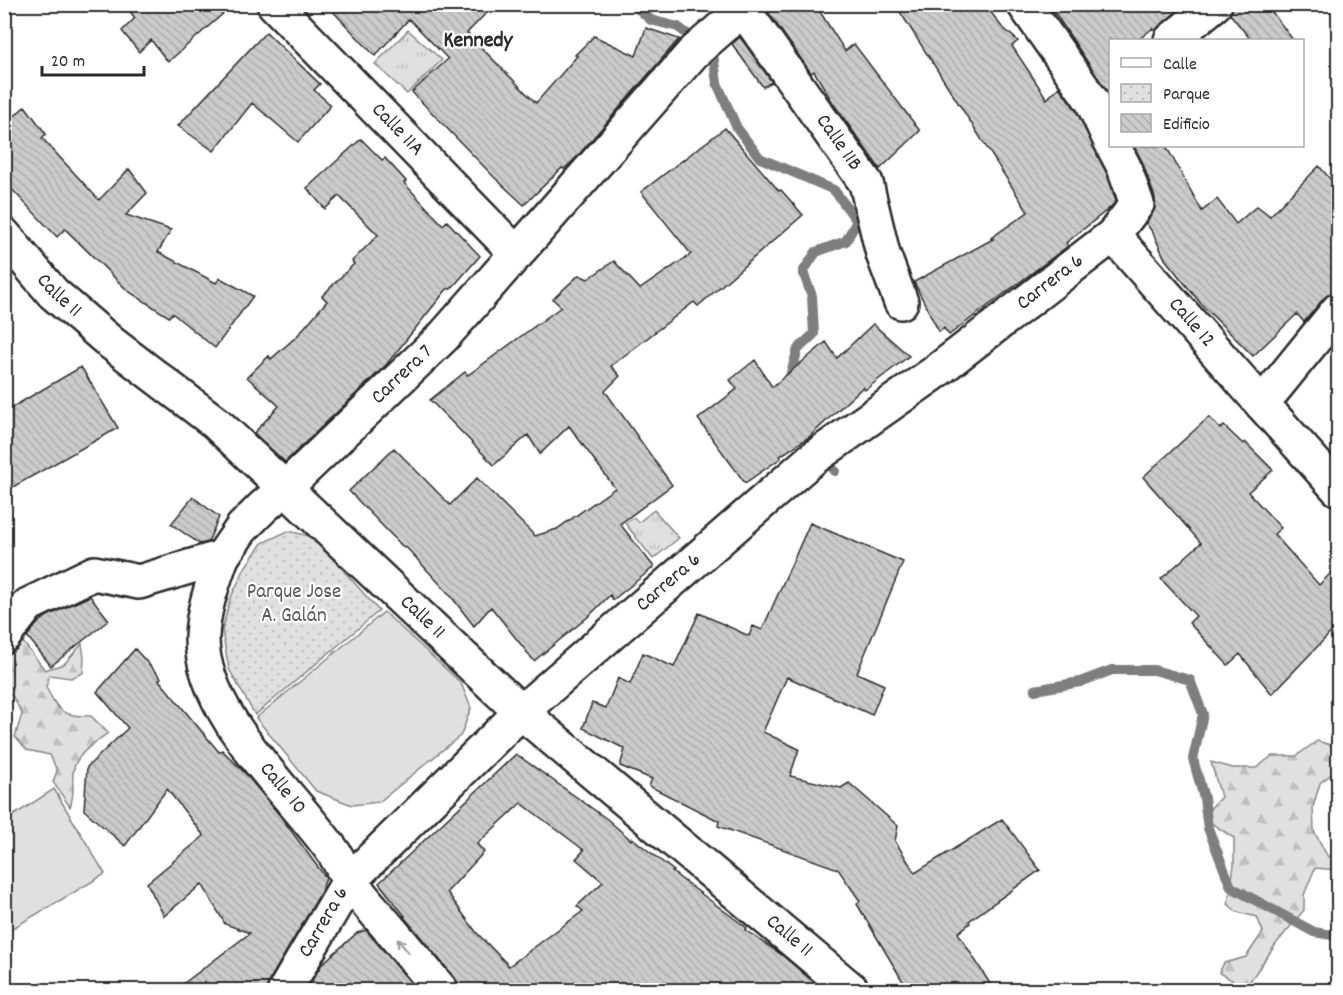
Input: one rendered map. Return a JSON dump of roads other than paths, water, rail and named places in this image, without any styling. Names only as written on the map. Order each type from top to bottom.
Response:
[{"type":"street","name":"Calle 11A","points":[[274,4],[517,254]]},
{"type":"street","points":[[1024,4],[1101,94],[1109,135]]},
{"type":"street","points":[[1172,39],[1215,4]]},
{"type":"street","name":"Carrera 7","points":[[222,557],[242,528],[263,507],[443,337],[693,52],[738,12]]},
{"type":"street","name":"Calle 11B","points":[[738,12],[866,183],[883,254],[901,302]]},
{"type":"street","points":[[1113,235],[1137,204],[1124,167],[1114,147]]},
{"type":"street","name":"Calle 11","points":[[4,235],[53,293],[110,342],[216,423],[520,712],[852,990]]},
{"type":"street","name":"Calle 12","points":[[1113,235],[1338,489]]},
{"type":"street","name":"Carrera 6","points":[[285,990],[349,882],[520,712],[820,453],[933,374],[1113,235]]},
{"type":"street","points":[[1262,404],[1338,310]]},
{"type":"street","points":[[4,636],[28,605],[94,573],[139,582],[222,557]]},
{"type":"street","name":"Calle 10","points":[[222,557],[205,609],[202,639],[207,672],[223,706],[243,740],[334,854],[349,882],[441,990]]},
{"type":"waterway","points":[[633,4],[651,20],[678,27],[713,54],[717,83],[737,128],[760,158],[834,190],[857,221],[846,241],[816,252],[803,272],[812,296],[814,334],[798,349],[788,383]]},
{"type":"waterway","points":[[800,426],[835,471]]},
{"type":"waterway","points":[[1035,690],[1080,682],[1112,670],[1154,670],[1190,680],[1203,714],[1193,759],[1204,798],[1208,828],[1231,887],[1314,932],[1338,936]]},
{"type":"district","name":"Kennedy","points":[[478,41]]},
{"type":"park label","name":"Parque Jose A. Galán","points":[[294,605]]}]
